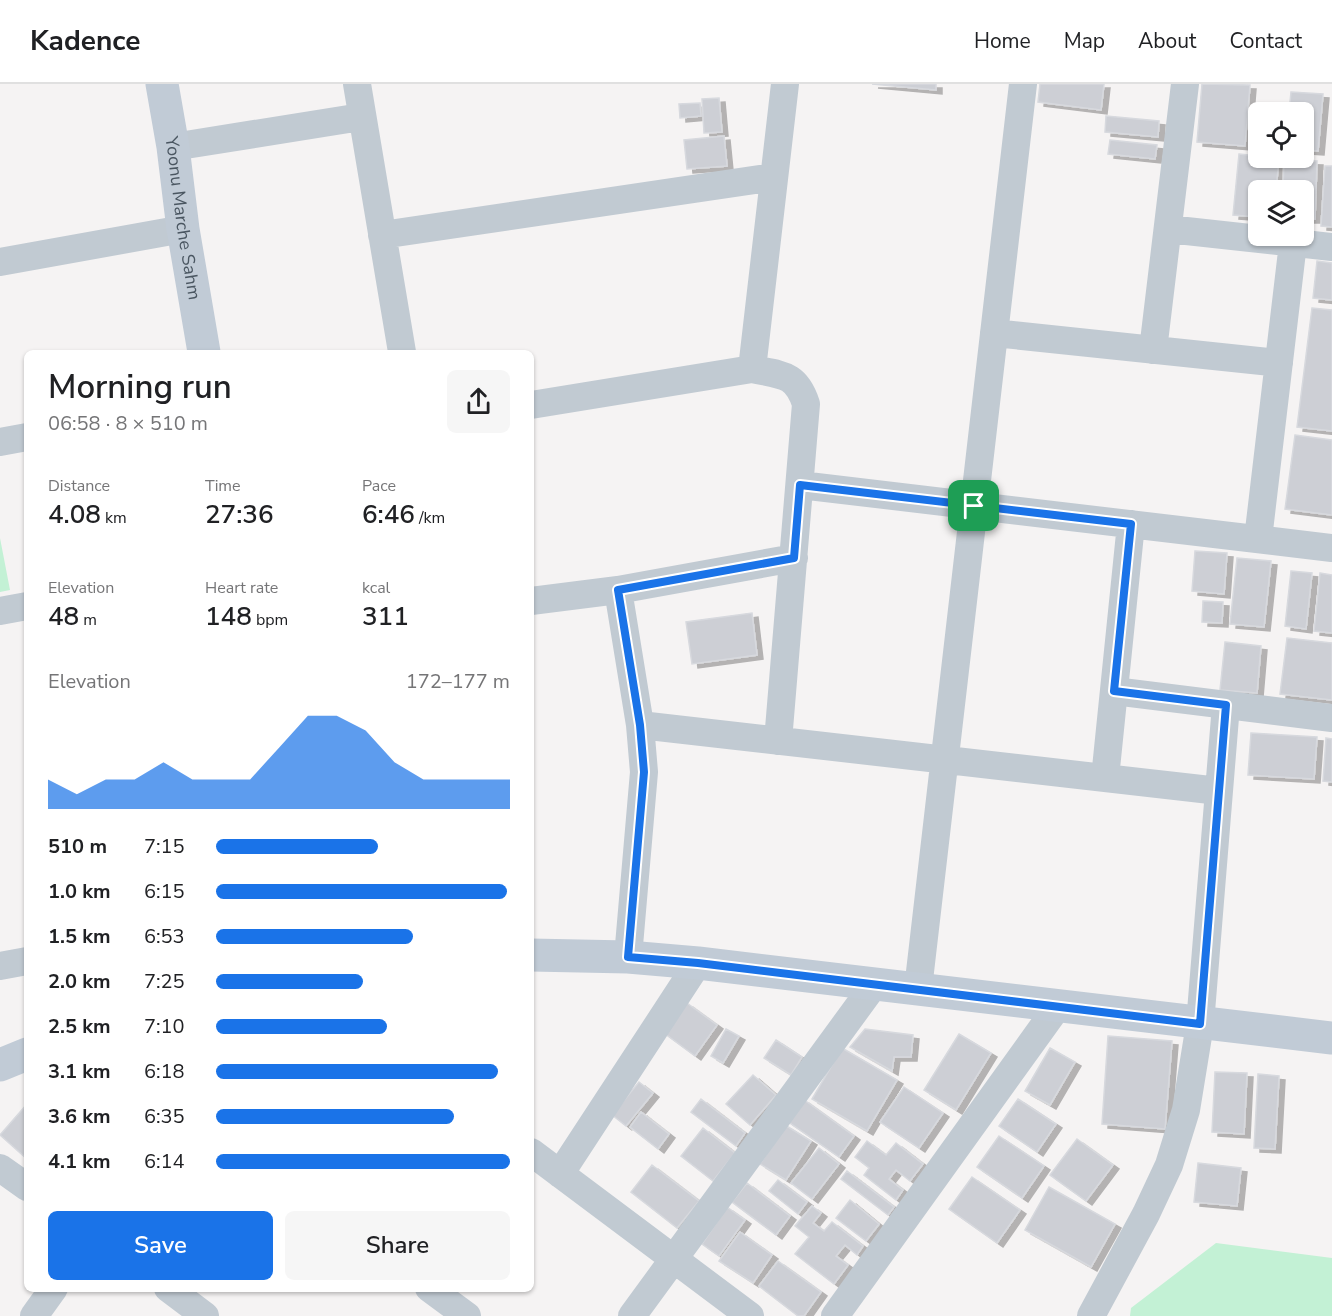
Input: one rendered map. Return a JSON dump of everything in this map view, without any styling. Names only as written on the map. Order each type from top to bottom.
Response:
[{"type":"main road","name":"Yoonu Marche Sahm","points":[[162,84],[173,147],[183,230],[204,350]]},
{"type":"main road","points":[[534,955],[628,957],[698,963],[1332,1038]]},
{"type":"main road","points":[[0,1065],[24,1055]]},
{"type":"street","points":[[357,84],[402,350]]},
{"type":"street","points":[[752,369],[785,84]]},
{"type":"street","points":[[918,989],[1023,84]]},
{"type":"street","points":[[1153,350],[1185,84]]},
{"type":"street","points":[[173,147],[362,117]]},
{"type":"street","points":[[382,235],[774,177]]},
{"type":"street","points":[[1168,228],[1248,238]]},
{"type":"street","points":[[0,262],[183,230]]},
{"type":"street","points":[[1314,245],[1332,247]]},
{"type":"street","points":[[1258,540],[1293,246]]},
{"type":"street","points":[[994,333],[1279,363]]},
{"type":"street","points":[[534,405],[752,369],[783,375],[801,390],[806,404],[778,741]]},
{"type":"street","points":[[0,442],[24,438]]},
{"type":"street","points":[[800,485],[1332,548]]},
{"type":"street","points":[[1105,778],[1131,524]]},
{"type":"street","points":[[534,601],[618,590],[794,558]]},
{"type":"street","points":[[618,590],[640,725],[644,772],[628,957]]},
{"type":"street","points":[[0,611],[24,607]]},
{"type":"street","points":[[1114,691],[1332,718]]},
{"type":"street","points":[[1090,1316],[1146,1214],[1169,1165],[1186,1110],[1200,1024],[1226,705]]},
{"type":"street","points":[[640,725],[1219,791]]},
{"type":"street","points":[[0,966],[24,962]]},
{"type":"street","points":[[560,1174],[698,963]]},
{"type":"street","points":[[632,1316],[874,985]]},
{"type":"street","points":[[835,1316],[1058,1006]]},
{"type":"street","points":[[534,1154],[750,1316]]},
{"type":"street","points":[[0,1168],[24,1185]]},
{"type":"street","points":[[34,1316],[51,1292]]},
{"type":"street","points":[[173,1292],[206,1316]]},
{"type":"street","points":[[434,1292],[467,1316]]},
{"type":"green space","points":[[0,538],[10,590],[0,592]]},
{"type":"green space","points":[[1216,1243],[1332,1258],[1332,1316],[1130,1316],[1131,1308]]},
{"type":"building","points":[[872,84],[936,84],[936,90]]},
{"type":"building","points":[[1040,84],[1104,84],[1101,110],[1038,102]]},
{"type":"building","points":[[1202,84],[1250,85],[1245,146],[1197,142]]},
{"type":"building","points":[[1291,92],[1323,94],[1318,151],[1314,151],[1314,102],[1290,102]]},
{"type":"building","points":[[719,98],[722,132],[704,133],[702,99]]},
{"type":"building","points":[[700,103],[701,116],[680,118],[679,104]]},
{"type":"building","points":[[1106,116],[1159,121],[1158,137],[1105,132]]},
{"type":"building","points":[[724,136],[727,166],[687,169],[684,140]]},
{"type":"building","points":[[1110,140],[1157,145],[1155,159],[1108,154]]},
{"type":"building","points":[[1239,154],[1248,155],[1248,168],[1278,168],[1277,180],[1248,180],[1248,216],[1233,215]]},
{"type":"building","points":[[1314,161],[1317,161],[1315,219],[1314,180],[1283,180],[1284,168],[1314,168]]},
{"type":"building","points":[[1325,166],[1332,166],[1332,227],[1321,226]]},
{"type":"building","points":[[1317,261],[1332,263],[1332,300],[1313,298]]},
{"type":"building","points":[[1312,308],[1332,310],[1332,431],[1297,427]]},
{"type":"building","points":[[1295,435],[1332,440],[1332,515],[1285,509]]},
{"type":"building","points":[[1195,551],[1227,553],[1224,594],[1192,591]]},
{"type":"building","points":[[1237,558],[1271,561],[1264,627],[1230,624]]},
{"type":"building","points":[[1291,571],[1312,573],[1306,629],[1285,626]]},
{"type":"building","points":[[1320,573],[1332,575],[1332,633],[1314,631]]},
{"type":"building","points":[[1203,601],[1223,602],[1222,623],[1202,622]]},
{"type":"building","points":[[752,613],[757,655],[692,664],[686,622]]},
{"type":"building","points":[[1287,638],[1332,643],[1332,700],[1280,694]]},
{"type":"building","points":[[1225,642],[1261,646],[1257,693],[1220,690]]},
{"type":"building","points":[[1251,733],[1317,737],[1314,779],[1248,775]]},
{"type":"building","points":[[1326,738],[1332,739],[1332,782],[1323,781]]},
{"type":"building","points":[[687,1003],[717,1025],[695,1056],[664,1033]]},
{"type":"building","points":[[726,1029],[739,1036],[723,1063],[711,1056]]},
{"type":"building","points":[[865,1029],[913,1035],[911,1057],[894,1057],[892,1071],[850,1047]]},
{"type":"building","points":[[959,1034],[991,1053],[956,1110],[924,1090]]},
{"type":"building","points":[[1108,1036],[1172,1041],[1165,1129],[1102,1124]]},
{"type":"building","points":[[776,1040],[802,1057],[791,1075],[764,1058]]},
{"type":"building","points":[[842,1048],[897,1080],[867,1131],[812,1099]]},
{"type":"building","points":[[1050,1048],[1075,1062],[1050,1105],[1025,1091]]},
{"type":"building","points":[[1215,1072],[1247,1073],[1244,1134],[1212,1132]]},
{"type":"building","points":[[1258,1074],[1279,1076],[1275,1149],[1254,1148]]},
{"type":"building","points":[[753,1075],[776,1095],[750,1125],[726,1104]]},
{"type":"building","points":[[639,1082],[653,1093],[626,1126],[612,1115]]},
{"type":"building","points":[[904,1087],[943,1113],[919,1148],[880,1122]]},
{"type":"building","points":[[701,1099],[745,1133],[736,1146],[691,1112]]},
{"type":"building","points":[[803,1099],[854,1136],[839,1157],[787,1121]]},
{"type":"building","points":[[1018,1099],[1056,1124],[1037,1152],[999,1126]]},
{"type":"building","points":[[24,1107],[24,1156],[0,1135]]},
{"type":"building","points":[[641,1112],[669,1134],[658,1149],[630,1127]]},
{"type":"building","points":[[785,1125],[811,1141],[786,1180],[760,1164]]},
{"type":"building","points":[[703,1128],[735,1153],[713,1181],[681,1156]]},
{"type":"building","points":[[999,1136],[1044,1166],[1022,1198],[977,1167]]},
{"type":"building","points":[[1077,1139],[1113,1165],[1086,1201],[1050,1175]]},
{"type":"building","points":[[867,1141],[886,1155],[896,1143],[923,1164],[910,1181],[896,1170],[889,1179],[903,1190],[896,1200],[864,1175],[869,1168],[855,1157]]},
{"type":"building","points":[[819,1148],[839,1164],[812,1199],[791,1183]]},
{"type":"building","points":[[1198,1163],[1241,1168],[1237,1206],[1194,1202]]},
{"type":"building","points":[[652,1165],[699,1201],[677,1228],[631,1192]]},
{"type":"building","points":[[847,1171],[894,1207],[888,1215],[841,1179]]},
{"type":"building","points":[[972,1177],[1020,1210],[997,1243],[949,1209]]},
{"type":"building","points":[[778,1180],[807,1202],[798,1214],[769,1191]]},
{"type":"building","points":[[747,1183],[790,1216],[776,1235],[732,1202]]},
{"type":"building","points":[[1049,1187],[1115,1224],[1091,1267],[1025,1230]]},
{"type":"building","points":[[850,1200],[879,1224],[866,1241],[836,1218]]},
{"type":"building","points":[[812,1206],[821,1213],[813,1223],[824,1231],[832,1222],[863,1246],[857,1255],[845,1245],[836,1256],[848,1265],[834,1284],[795,1254],[809,1237],[795,1226]]},
{"type":"building","points":[[727,1207],[745,1220],[719,1256],[702,1244]]},
{"type":"building","points":[[740,1232],[772,1255],[753,1283],[719,1261]]},
{"type":"building","points":[[778,1261],[821,1292],[804,1316],[798,1316],[759,1286]]},
{"type":"route","points":[[800,485],[974,506],[1131,524],[1114,691],[1226,705],[1200,1024],[698,963],[628,957],[644,772],[640,725],[618,590],[794,558],[800,485]]}]
